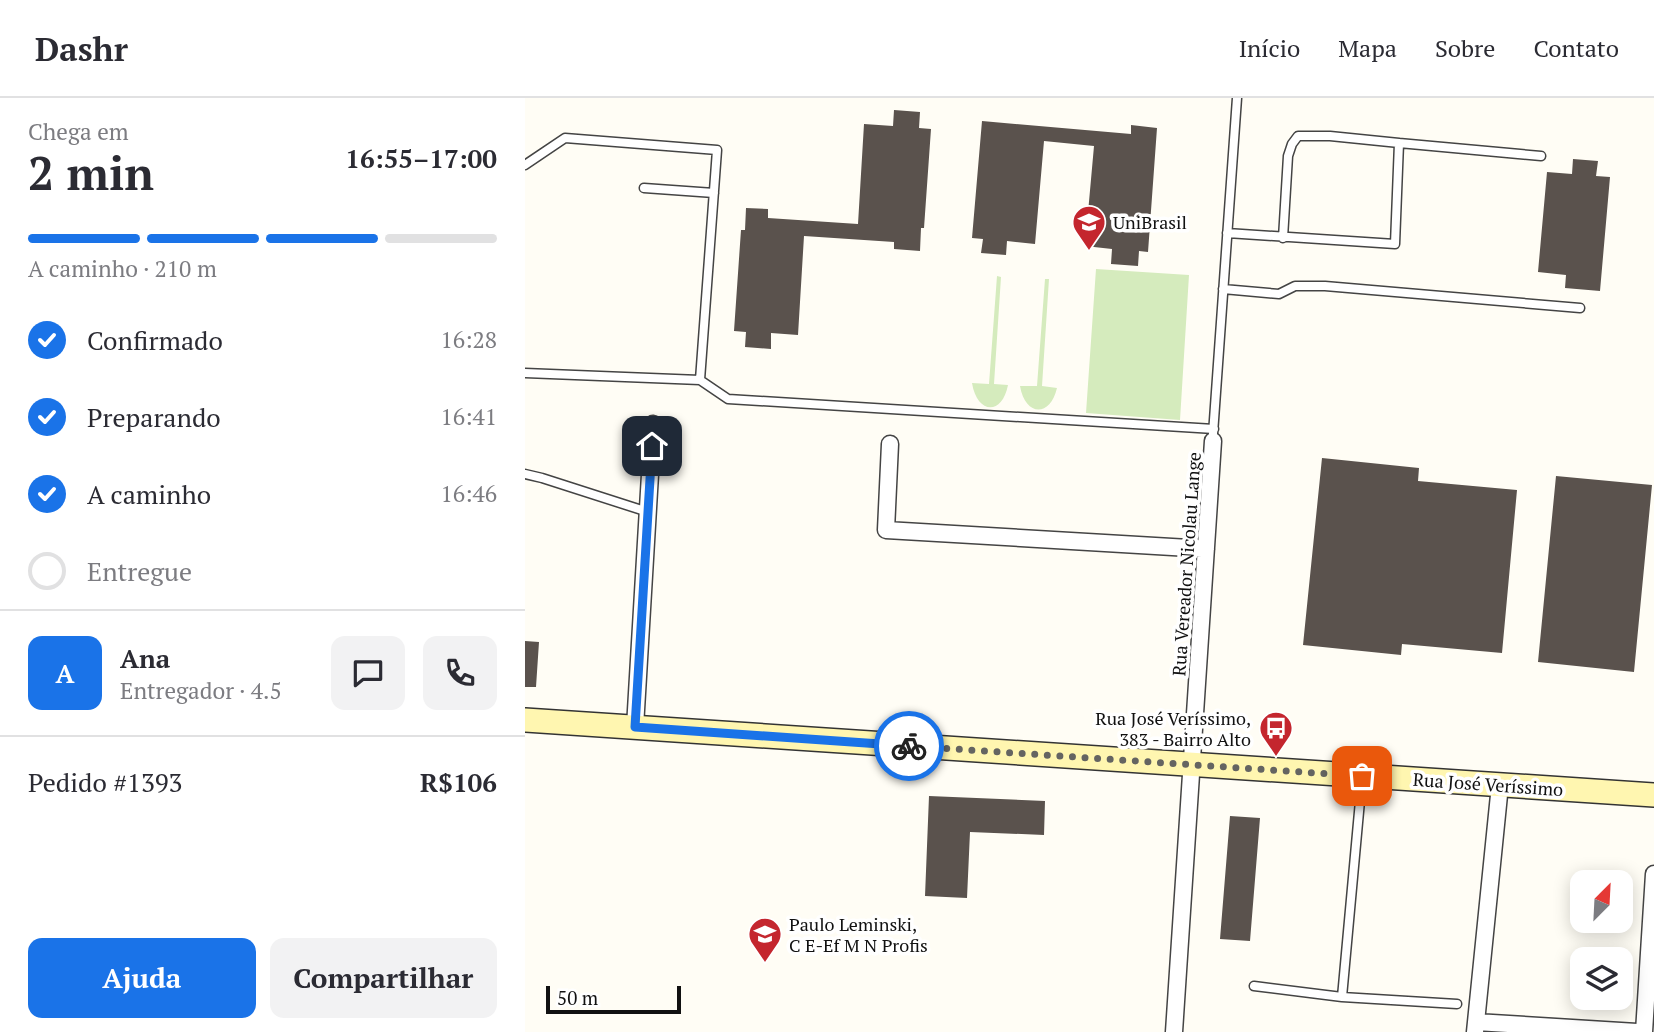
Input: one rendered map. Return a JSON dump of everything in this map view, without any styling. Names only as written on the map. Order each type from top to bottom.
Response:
[{"type":"street","points":[[635,727],[653,424]]},
{"type":"street","name":"Rua Vereador Nicolau Lange","points":[[1174,1032],[1213,435]]},
{"type":"street","points":[[890,444],[885,530],[1206,549]]},
{"type":"street","name":"Rua José Veríssimo","points":[[525,720],[1654,795]]},
{"type":"street","points":[[1500,785],[1476,1027],[1637,1032]]},
{"type":"street","points":[[1644,1032],[1654,874]]},
{"type":"lane","name":"Rua Vereador Nicolau Lange","points":[[1213,435],[1237,98]]},
{"type":"lane","points":[[1283,237],[1288,156],[1298,136],[1330,136],[1541,156]]},
{"type":"lane","points":[[525,165],[565,138],[717,150],[700,380]]},
{"type":"lane","points":[[1227,233],[1395,244],[1399,143]]},
{"type":"lane","points":[[644,188],[714,193]]},
{"type":"lane","points":[[1223,289],[1279,294],[1295,286],[1325,286],[1580,308]]},
{"type":"lane","points":[[525,373],[700,380],[728,399],[1213,435]]},
{"type":"lane","points":[[525,474],[648,512]]},
{"type":"lane","points":[[1342,997],[1362,776]]},
{"type":"lane","points":[[1254,986],[1342,997],[1457,1004]]},
{"type":"green space","points":[[1096,269],[1189,275],[1180,420],[1086,413]]},
{"type":"green space","points":[[997,276],[1001,277],[994,384],[1008,385],[1001,402],[990,407],[979,401],[972,383],[989,384]]},
{"type":"green space","points":[[1045,279],[1049,279],[1042,386],[1057,388],[1049,405],[1038,410],[1027,403],[1020,386],[1037,386]]},
{"type":"building","points":[[894,110],[920,112],[919,128],[931,129],[920,251],[894,249],[894,242],[804,236],[798,335],[771,333],[771,349],[745,347],[746,332],[734,331],[741,230],[745,230],[746,208],[768,209],[768,218],[858,224],[864,124],[893,126]]},
{"type":"building","points":[[982,121],[1131,134],[1131,125],[1157,128],[1148,252],[1139,251],[1138,266],[1111,264],[1112,249],[1085,246],[1094,146],[1044,141],[1035,244],[1007,241],[1006,255],[981,253],[983,239],[972,238]]},
{"type":"building","points":[[1573,159],[1598,161],[1596,176],[1610,177],[1600,291],[1565,288],[1566,275],[1538,272],[1547,172],[1572,174]]},
{"type":"building","points":[[1322,458],[1419,468],[1418,481],[1517,490],[1502,653],[1402,644],[1401,655],[1303,645]]},
{"type":"building","points":[[1556,476],[1652,485],[1634,672],[1538,662]]},
{"type":"building","points":[[525,641],[539,642],[536,687],[525,687]]},
{"type":"building","points":[[929,796],[1045,801],[1044,835],[970,832],[967,898],[925,896]]},
{"type":"building","points":[[1230,816],[1260,818],[1250,941],[1220,939]]},
{"type":"way so far","points":[[909,746],[1362,776]]},
{"type":"place","name":"UniBrasil","points":[[1089,252]]},
{"type":"place","name":"Rua José Veríssimo, 383 - Bairro Alto","points":[[1276,758]]},
{"type":"place","name":"Paulo Leminski, C E-Ef M N Profis","points":[[765,964]]},
{"type":"route","points":[[652,446],[635,727],[909,746]]}]
